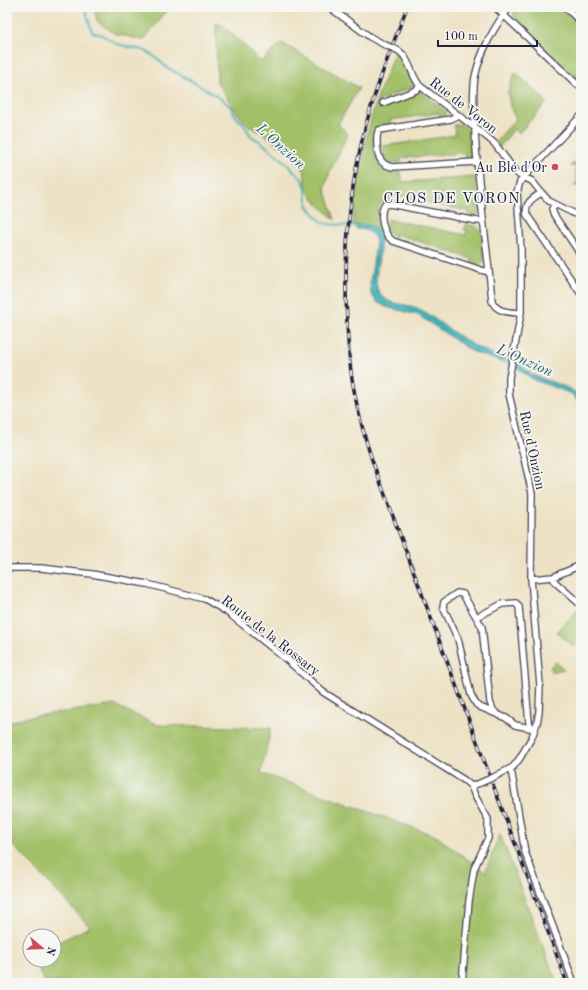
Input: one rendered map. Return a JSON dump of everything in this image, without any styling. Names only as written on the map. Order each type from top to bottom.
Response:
[{"type":"street","name":"Rue de Voron","points":[[329,7],[370,37],[404,54],[415,79],[420,86],[495,144],[512,168],[519,175],[532,181],[541,193],[554,205]]},
{"type":"street","points":[[495,7],[581,88]]},
{"type":"street","points":[[510,7],[503,15],[489,40],[475,76],[473,95],[476,162],[492,301],[495,306],[503,311],[521,312]]},
{"type":"street","points":[[565,7],[581,22]]},
{"type":"street","points":[[383,103],[416,90],[420,86]]},
{"type":"street","points":[[458,114],[451,119],[378,130],[376,134],[379,159],[383,164],[392,167],[476,162]]},
{"type":"street","points":[[524,177],[581,117]]},
{"type":"street","name":"Rue d'Onzion","points":[[471,786],[510,770],[520,758],[539,712],[540,685],[531,579],[532,493],[510,398],[509,378],[521,312],[521,249],[517,192],[520,182],[524,177]]},
{"type":"street","points":[[541,193],[527,204],[527,215],[581,294]]},
{"type":"street","points":[[483,221],[390,204],[384,205],[382,212],[386,232],[392,241],[484,271],[489,271]]},
{"type":"street","points":[[581,217],[554,205],[552,209],[554,215],[581,255]]},
{"type":"street","points":[[531,579],[553,577],[581,566]]},
{"type":"street","name":"Route de la Rossary","points":[[7,568],[41,568],[92,574],[147,584],[205,599],[227,612],[323,692],[464,780],[471,786]]},
{"type":"street","points":[[553,577],[555,582],[581,606]]},
{"type":"street","points":[[496,713],[490,702],[483,632],[480,622],[462,594],[457,593],[443,604],[458,639],[470,695],[480,707],[506,718],[515,725],[533,729]]},
{"type":"street","points":[[477,617],[502,604],[516,603],[519,606],[529,723],[533,729]]},
{"type":"street","points":[[510,770],[525,852],[574,983]]},
{"type":"street","points":[[462,983],[469,901],[474,869],[488,838],[488,819],[471,786]]},
{"type":"green space","points":[[94,7],[170,7],[144,40],[115,34],[97,21]]},
{"type":"green space","points":[[521,7],[560,7],[581,27],[581,83],[514,21],[514,9]]},
{"type":"green space","points":[[216,23],[225,27],[261,62],[282,43],[359,88],[338,124],[348,134],[330,171],[325,188],[335,220],[318,204],[307,190],[304,170],[291,155],[262,133],[249,126],[240,117],[217,82]]},
{"type":"green space","points":[[395,51],[402,57],[414,86],[379,101],[381,106],[419,92],[424,94],[446,113],[440,117],[439,113],[390,120],[390,126],[377,128],[374,136],[377,160],[383,168],[394,172],[401,172],[402,182],[475,177],[479,211],[474,217],[469,216],[469,211],[391,195],[390,200],[380,205],[378,210],[378,221],[383,237],[380,240],[372,227],[353,224],[360,168],[369,126]]},
{"type":"green space","points":[[515,72],[547,102],[519,133],[514,129],[499,148],[496,141],[516,119],[510,107],[508,92]]},
{"type":"green space","points":[[461,124],[468,130],[471,158],[465,158],[464,153],[401,158],[401,163],[390,163],[385,160],[382,148],[384,148],[384,146],[455,135],[454,125]]},
{"type":"green space","points":[[581,157],[581,161],[579,162],[581,171],[581,186],[578,185],[576,187],[574,184],[578,183],[575,166],[570,166],[573,163],[575,164]]},
{"type":"green space","points":[[387,219],[466,235],[467,230],[464,230],[466,224],[477,227],[482,233],[484,262],[481,265],[471,264],[472,259],[397,234],[395,239],[388,230]]},
{"type":"green space","points":[[578,609],[581,612],[581,639],[574,647],[557,632]]},
{"type":"green space","points":[[555,662],[564,669],[551,672],[550,667]]},
{"type":"green space","points":[[114,705],[158,725],[271,728],[261,773],[436,836],[485,872],[500,834],[557,983],[45,983],[38,968],[62,968],[62,940],[90,927],[7,840],[7,723],[22,718]]},
{"type":"water","points":[[356,225],[369,225],[377,230],[380,239],[380,250],[376,284],[382,297],[391,302],[412,306],[421,310],[475,346],[505,358],[503,362],[473,352],[418,315],[386,307],[377,302],[371,294],[370,282],[376,245],[375,238],[366,230],[356,229]]},
{"type":"water","points":[[519,363],[533,375],[574,391],[581,399],[581,406],[572,394],[534,380],[517,368]]},
{"type":"waterway","name":"L'Onzion","points":[[85,7],[92,32],[102,35],[117,44],[146,51],[158,59],[166,67],[223,100],[230,106],[251,136],[282,159],[303,180],[306,189],[308,207],[320,220],[326,224],[358,226]]},
{"type":"waterway","name":"L'Onzion","points":[[503,360],[519,367]]},
{"type":"railway","points":[[407,7],[384,67],[372,104],[364,131],[353,185],[347,240],[346,268],[347,331],[352,376],[359,413],[372,460],[567,983]]},
{"type":"place","name":"Au Blé d'Or","points":[[555,167]]},
{"type":"district","name":"CLOS DE VORON","points":[[452,198]]}]
